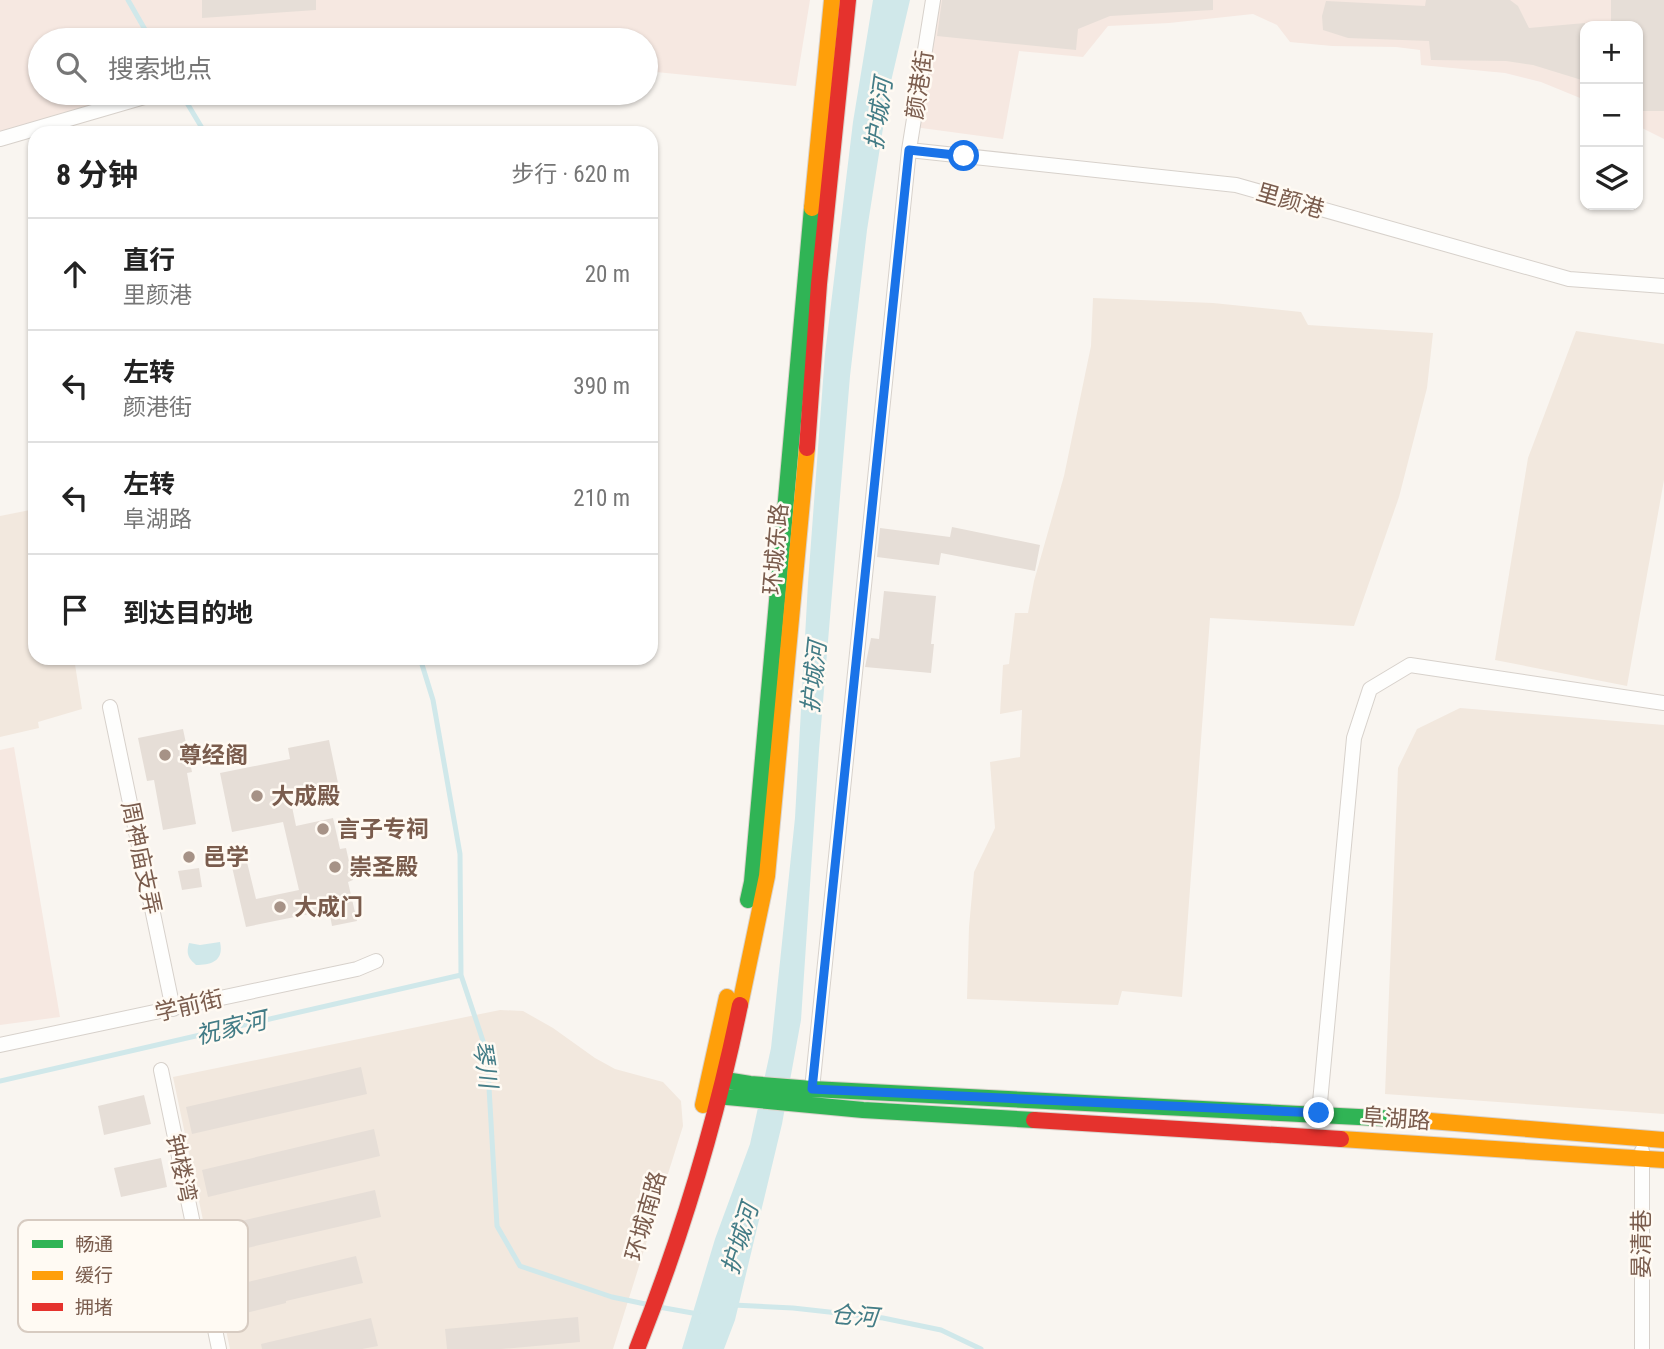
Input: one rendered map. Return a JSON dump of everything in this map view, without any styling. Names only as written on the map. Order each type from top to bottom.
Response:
[{"type":"main road","name":"环城东路","points":[[718,1078],[752,882],[787,505],[804,285],[832,0]]},
{"type":"main road","name":"环城东路","points":[[712,1096],[767,876],[802,519],[819,284],[848,0]]},
{"type":"main road","name":"阜湖路","points":[[718,1078],[749,1092],[794,1104],[1664,1160]]},
{"type":"main road","name":"阜湖路","points":[[712,1096],[794,1087],[1319,1113],[1664,1140]]},
{"type":"main road","name":"环城南路","points":[[637,1349],[642,1323],[655,1288],[712,1096]]},
{"type":"main road","name":"环城南路","points":[[626,1349],[642,1323]]},
{"type":"street","name":"颜港街","points":[[812,1089],[909,150],[933,0]]},
{"type":"street","points":[[45,126],[117,105]]},
{"type":"street","points":[[0,139],[28,131]]},
{"type":"street","name":"里颜港","points":[[909,150],[1236,185],[1569,279],[1664,286]]},
{"type":"street","points":[[1319,1113],[1354,738],[1370,689],[1410,665],[1664,703]]},
{"type":"street","name":"周神庙支弄","points":[[110,706],[173,1009]]},
{"type":"street","name":"学前街","points":[[0,1045],[357,969],[376,961]]},
{"type":"street","name":"钟楼湾","points":[[161,1070],[192,1220]]},
{"type":"street","name":"晏清巷","points":[[1642,1139],[1642,1349]]},
{"type":"shaded area","points":[[0,0],[810,0],[796,86],[658,72],[658,28],[28,28],[28,105],[126,105],[60,126],[28,126],[28,136],[0,145]]},
{"type":"shaded area","points":[[932,0],[1664,0],[1664,139],[1643,128],[1643,21],[1580,21],[1580,98],[1541,82],[1505,73],[1421,65],[1420,50],[1290,42],[1277,25],[1253,14],[1108,26],[1083,57],[1019,51],[1003,139],[914,127]]},
{"type":"shaded area","points":[[1093,298],[1213,303],[1301,312],[1308,325],[1433,333],[1427,388],[1399,497],[1354,626],[1210,618],[1182,997],[1122,991],[1118,1005],[967,999],[974,872],[995,828],[990,762],[1020,757],[1022,710],[1000,714],[1003,665],[1009,664],[1015,613],[1028,613],[1034,581],[1064,476],[1091,346]]},
{"type":"shaded area","points":[[1576,331],[1664,344],[1664,480],[1627,686],[1495,660],[1528,458]]},
{"type":"shaded area","points":[[28,510],[28,665],[75,665],[82,709],[38,722],[39,728],[0,737],[0,516]]},
{"type":"shaded area","points":[[1460,708],[1664,725],[1664,1114],[1385,1094],[1398,768],[1417,729]]},
{"type":"shaded area","points":[[14,747],[60,1017],[0,1025],[0,750]]},
{"type":"shaded area","points":[[500,1010],[523,1011],[615,1069],[663,1082],[681,1101],[683,1126],[613,1349],[230,1349],[226,1332],[248,1332],[248,1220],[203,1220],[173,1077]]},
{"type":"water","name":"护城河","points":[[873,0],[910,0],[889,90],[867,230],[850,376],[819,750],[801,1020],[782,1124],[735,1320],[724,1349],[682,1349],[715,1239],[750,1144],[771,1048],[795,818],[808,583],[825,354],[853,122]]},
{"type":"water","points":[[220,942],[220,953],[216,960],[196,965],[189,958],[189,943],[200,945]]},
{"type":"building","points":[[202,0],[316,0],[316,10],[202,18]]},
{"type":"building","points":[[942,0],[1213,0],[1213,10],[1110,16],[1078,29],[1076,50],[937,36]]},
{"type":"building","points":[[1426,0],[1510,0],[1518,6],[1529,28],[1580,23],[1580,79],[1533,65],[1506,61],[1431,60],[1429,41],[1348,38],[1323,30],[1322,16],[1326,1],[1425,6]]},
{"type":"building","points":[[1611,0],[1664,0],[1664,111],[1643,111],[1643,21],[1611,21]]},
{"type":"building","points":[[952,527],[1040,545],[1035,571],[941,553],[939,565],[877,557],[880,528],[950,537]]},
{"type":"building","points":[[884,591],[936,596],[931,673],[865,667],[871,638],[879,639]]},
{"type":"building","points":[[183,729],[192,772],[187,773],[196,824],[163,830],[154,780],[147,781],[138,738]]},
{"type":"building","points":[[329,740],[338,783],[289,792],[296,826],[333,818],[340,849],[346,848],[353,880],[348,882],[357,921],[332,926],[329,910],[246,927],[229,854],[244,850],[256,899],[299,890],[283,822],[232,832],[220,773],[290,759],[288,748]]},
{"type":"building","points":[[199,868],[202,887],[182,890],[178,871]]},
{"type":"building","points":[[361,1067],[367,1094],[192,1134],[186,1107]]},
{"type":"building","points":[[144,1095],[151,1124],[104,1135],[98,1106]]},
{"type":"building","points":[[374,1129],[380,1156],[208,1197],[202,1170]]},
{"type":"building","points":[[161,1158],[167,1187],[121,1197],[114,1168]]},
{"type":"building","points":[[375,1190],[381,1217],[248,1248],[248,1220],[245,1220]]},
{"type":"building","points":[[356,1256],[363,1283],[248,1312],[248,1282]]},
{"type":"building","points":[[578,1317],[580,1342],[501,1349],[447,1349],[445,1329]]},
{"type":"building","points":[[371,1318],[378,1346],[362,1349],[262,1349],[261,1344]]},
{"type":"waterway","name":"琴川","points":[[128,0],[144,28]]},
{"type":"waterway","name":"琴川","points":[[188,105],[201,126]]},
{"type":"waterway","name":"琴川","points":[[422,665],[433,700],[460,854],[461,975],[487,1053],[497,1226],[520,1266],[612,1297],[650,1305]]},
{"type":"waterway","name":"祝家河","points":[[0,1081],[461,975]]},
{"type":"waterway","name":"仓河","points":[[733,1305],[793,1308],[883,1318],[941,1330],[981,1349]]},
{"type":"waterway","name":"琴川","points":[[659,1307],[698,1314]]},
{"type":"traffic: fast","points":[[748,900],[752,882],[812,208]]},
{"type":"traffic: fast","points":[[713,1078],[812,1089],[1418,1120]]},
{"type":"traffic: fast","points":[[706,1095],[863,1110],[1034,1120]]},
{"type":"traffic: slow","points":[[812,208],[832,0]]},
{"type":"traffic: slow","points":[[740,1005],[767,876],[807,448]]},
{"type":"traffic: slow","points":[[703,1105],[727,997]]},
{"type":"traffic: slow","points":[[1418,1120],[1664,1140]]},
{"type":"traffic: slow","points":[[1341,1139],[1664,1160]]},
{"type":"traffic: jam","points":[[807,448],[819,284],[848,0]]},
{"type":"traffic: jam","points":[[637,1349],[696,1179],[740,1005]]},
{"type":"traffic: jam","points":[[1034,1120],[1341,1139]]},
{"type":"place","name":"尊经阁","points":[[165,755]]},
{"type":"place","name":"大成殿","points":[[257,796]]},
{"type":"place","name":"言子专祠","points":[[323,829]]},
{"type":"place","name":"邑学","points":[[189,857]]},
{"type":"place","name":"崇圣殿","points":[[335,867]]},
{"type":"place","name":"大成门","points":[[280,907]]},
{"type":"route","points":[[964,156],[909,150],[812,1089],[1319,1113]]}]
